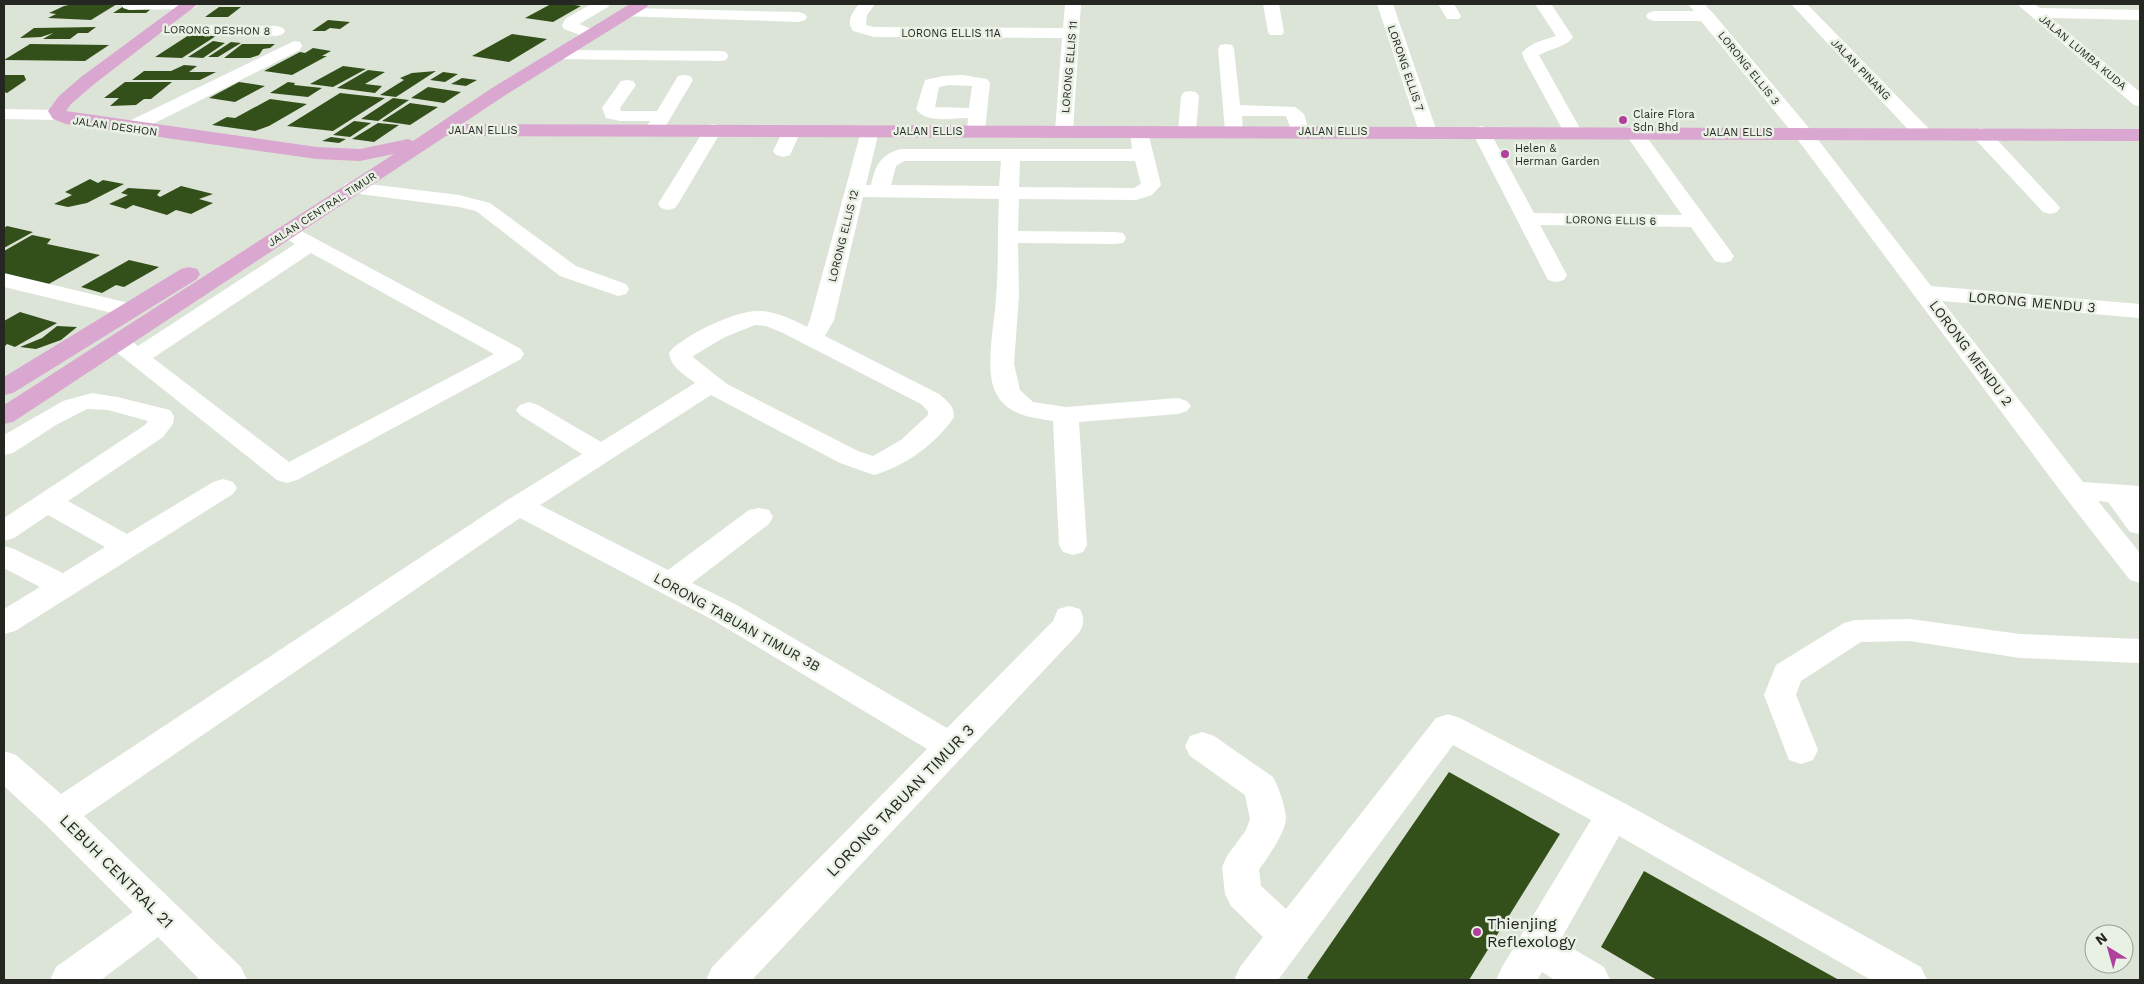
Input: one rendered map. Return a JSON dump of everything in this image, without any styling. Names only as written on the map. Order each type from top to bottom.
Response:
[{"type":"main road","name":"JALAN DESHON","points":[[190,4],[118,57],[65,100],[57,111],[59,115],[66,118],[130,128],[317,153]]},
{"type":"main road","name":"JALAN CENTRAL TIMUR","points":[[4,416],[486,100],[634,8]]},
{"type":"main road","name":"JALAN ELLIS","points":[[486,100],[490,114],[499,121],[526,130]]},
{"type":"main road","name":"JALAN ELLIS","points":[[435,134],[658,123],[713,130],[870,131],[977,122],[1064,131],[1139,132],[1802,132],[2140,135]]},
{"type":"main road","points":[[317,153],[360,155],[384,151],[435,134]]},
{"type":"main road","name":"JALAN CENTRAL TIMUR","points":[[4,388],[332,187],[350,173],[350,164],[317,153]]},
{"type":"street","points":[[130,5],[190,4]]},
{"type":"street","points":[[592,34],[570,26],[571,22],[602,4]]},
{"type":"street","name":"LORONG ELLIS 11A","points":[[867,4],[857,23],[859,28],[874,32],[1072,33]]},
{"type":"street","name":"LORONG ELLIS 11","points":[[1064,131],[1073,4]]},
{"type":"street","points":[[1271,4],[1276,32]]},
{"type":"street","name":"LORONG ELLIS 7","points":[[1385,4],[1428,132]]},
{"type":"street","points":[[1543,4],[1565,37],[1562,40],[1535,49],[1530,53],[1573,132]]},
{"type":"street","name":"JALAN PINANG","points":[[1799,4],[1923,134]]},
{"type":"street","points":[[634,8],[799,17]]},
{"type":"street","points":[[2031,8],[2140,15]]},
{"type":"street","name":"JALAN LUMBA KUDA","points":[[2031,8],[2140,101]]},
{"type":"street","points":[[1654,16],[1702,10]]},
{"type":"street","name":"LORONG ELLIS 3","points":[[1702,10],[1802,132]]},
{"type":"street","name":"LORONG DESHON 8","points":[[156,30],[277,31]]},
{"type":"street","points":[[130,128],[294,46]]},
{"type":"street","points":[[1226,49],[1234,131]]},
{"type":"street","points":[[558,55],[720,56]]},
{"type":"street","points":[[627,85],[611,108],[612,114],[658,123],[684,80]]},
{"type":"street","points":[[1187,131],[1190,96]]},
{"type":"street","points":[[1233,110],[1289,111],[1295,114],[1300,131]]},
{"type":"street","points":[[4,114],[59,115]]},
{"type":"street","points":[[668,204],[713,130]]},
{"type":"street","points":[[783,151],[792,131]]},
{"type":"street","name":"LORONG ELLIS 12","points":[[812,339],[822,320],[870,131]]},
{"type":"street","points":[[855,191],[1009,191],[1136,194],[1145,191],[1151,185],[1142,155],[1139,132]]},
{"type":"street","points":[[1481,132],[1556,275]]},
{"type":"street","points":[[1633,132],[1723,256]]},
{"type":"street","name":"LORONG MENDU 2","points":[[1802,132],[2140,573]]},
{"type":"street","points":[[1981,134],[2050,208]]},
{"type":"street","points":[[879,191],[888,162],[892,158],[901,155],[1142,155]]},
{"type":"street","points":[[1011,155],[1007,237],[1008,296],[1002,364],[1008,393],[1025,408],[1066,415],[1178,406]]},
{"type":"street","points":[[352,188],[459,200],[483,207],[568,271],[618,289]]},
{"type":"street","name":"LORONG ELLIS 6","points":[[1526,219],[1697,221]]},
{"type":"street","points":[[118,342],[287,474],[512,354],[287,231]]},
{"type":"street","points":[[1007,237],[1115,238]]},
{"type":"street","points":[[138,358],[310,244]]},
{"type":"street","points":[[4,280],[129,310]]},
{"type":"street","name":"LORONG MENDU 3","points":[[1924,292],[2140,310]]},
{"type":"street","points":[[755,318],[770,320],[812,339],[930,399],[941,408],[941,417],[924,436],[893,458],[874,466],[849,457],[711,384],[682,361],[681,353],[699,341],[737,322],[755,318]]},
{"type":"street","points":[[59,814],[519,506],[711,384]]},
{"type":"street","points":[[4,447],[68,408],[82,402],[94,401],[161,416],[160,424],[154,431],[4,532]]},
{"type":"street","points":[[529,410],[600,453]]},
{"type":"street","points":[[1066,415],[1072,545]]},
{"type":"street","points":[[4,623],[223,488]]},
{"type":"street","points":[[2075,490],[2128,495],[2140,525]]},
{"type":"street","points":[[46,502],[128,547]]},
{"type":"street","name":"LORONG TABUAN TIMUR 3B","points":[[519,506],[724,612],[951,746]]},
{"type":"street","points":[[670,584],[758,517]]},
{"type":"street","points":[[4,556],[64,586]]},
{"type":"street","name":"LORONG TABUAN TIMUR 3","points":[[726,980],[1068,626],[1069,617]]},
{"type":"street","points":[[1801,750],[1780,695],[1787,674],[1855,631],[1910,630],[2020,646],[2140,651]]},
{"type":"street","points":[[1254,980],[1448,727],[1613,815],[1907,980]]},
{"type":"street","points":[[1202,746],[1261,786],[1268,819],[1260,839],[1240,867],[1244,894],[1288,936]]},
{"type":"street","name":"LEBUH CENTRAL 21","points":[[4,765],[59,814],[227,980]]},
{"type":"street","points":[[1516,980],[1613,815]]},
{"type":"street","points":[[70,980],[160,914]]},
{"type":"street","points":[[1536,947],[1590,980]]},
{"type":"building","points":[[73,4],[117,4],[91,20],[48,18],[56,14],[49,13]]},
{"type":"building","points":[[551,4],[581,6],[553,22],[525,18]]},
{"type":"building","points":[[124,6],[151,9],[146,13],[113,13]]},
{"type":"building","points":[[219,7],[241,7],[228,17],[205,17]]},
{"type":"building","points":[[328,20],[350,22],[340,29],[330,28],[325,31],[312,31]]},
{"type":"building","points":[[96,27],[88,33],[78,33],[70,39],[43,39],[53,33],[41,37],[20,38],[34,28]]},
{"type":"building","points":[[512,34],[547,39],[509,62],[472,56]]},
{"type":"building","points":[[189,35],[216,36],[182,58],[155,57]]},
{"type":"building","points":[[213,41],[225,43],[203,58],[188,57]]},
{"type":"building","points":[[231,42],[241,43],[218,57],[208,57]]},
{"type":"building","points":[[30,44],[109,45],[85,61],[4,60]]},
{"type":"building","points":[[242,44],[275,44],[270,48],[263,49],[259,55],[250,58],[224,58]]},
{"type":"building","points":[[313,48],[331,51],[322,56],[327,56],[292,75],[264,71],[300,52],[305,53]]},
{"type":"building","points":[[184,65],[197,66],[189,72],[216,72],[200,80],[132,80],[144,71],[171,71]]},
{"type":"building","points":[[343,66],[366,69],[333,87],[310,84]]},
{"type":"building","points":[[368,70],[385,72],[365,84],[382,86],[375,93],[337,88]]},
{"type":"building","points":[[436,71],[396,97],[380,95],[404,80],[400,78],[412,73]]},
{"type":"building","points":[[443,72],[458,74],[445,82],[430,80]]},
{"type":"building","points":[[4,75],[24,75],[26,80],[7,93],[4,92]]},
{"type":"building","points":[[462,78],[477,80],[466,86],[451,84]]},
{"type":"building","points":[[125,82],[172,82],[151,99],[144,99],[136,105],[110,106],[119,98],[104,98]]},
{"type":"building","points":[[239,82],[265,86],[235,102],[209,98]]},
{"type":"building","points":[[288,82],[295,83],[294,85],[322,88],[308,97],[270,93]]},
{"type":"building","points":[[428,87],[461,92],[444,103],[411,98]]},
{"type":"building","points":[[340,93],[385,98],[333,131],[287,126]]},
{"type":"building","points":[[393,98],[409,100],[378,121],[361,119]]},
{"type":"building","points":[[270,99],[307,104],[269,126],[255,131],[212,125],[227,117],[235,118]]},
{"type":"building","points":[[410,103],[438,107],[410,125],[382,121]]},
{"type":"building","points":[[354,121],[371,123],[350,137],[333,135]]},
{"type":"building","points":[[378,123],[399,125],[374,142],[352,139]]},
{"type":"building","points":[[331,137],[346,139],[339,143],[322,141]]},
{"type":"building","points":[[90,179],[98,183],[103,180],[124,184],[87,203],[68,207],[54,204],[72,195],[65,192]]},
{"type":"building","points":[[181,186],[213,194],[199,199],[213,203],[191,214],[176,210],[167,215],[133,205],[126,209],[109,204],[128,195],[121,193],[128,188],[161,190],[157,195],[160,197]]},
{"type":"building","points":[[7,226],[33,232],[4,248],[4,228]]},
{"type":"building","points":[[32,235],[51,239],[47,244],[100,255],[47,285],[4,275],[4,251]]},
{"type":"building","points":[[129,260],[159,267],[124,287],[116,285],[102,293],[81,287]]},
{"type":"building","points":[[20,312],[57,323],[15,347],[7,344],[4,347],[4,321]]},
{"type":"building","points":[[57,326],[77,327],[61,340],[36,349],[20,347],[42,338]]},
{"type":"building","points":[[1449,772],[1560,834],[1469,980],[1311,980],[1307,978]]},
{"type":"building","points":[[1644,871],[1839,980],[1657,980],[1601,947]]},
{"type":"place","name":"Claire Flora Sdn Bhd","points":[[1623,120]]},
{"type":"place","name":"Helen & Herman Garden","points":[[1505,154]]},
{"type":"place","name":"Thienjing Reflexology","points":[[1477,932]]}]
